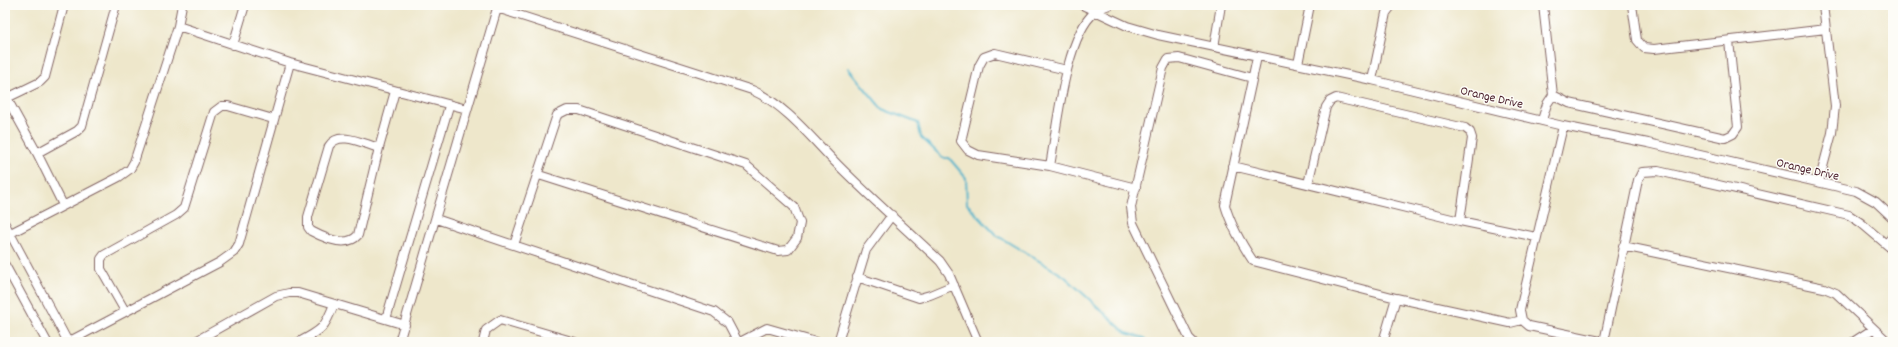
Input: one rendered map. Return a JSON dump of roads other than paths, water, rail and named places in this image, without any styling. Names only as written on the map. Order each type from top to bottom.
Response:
[{"type":"street","points":[[64,5],[45,77],[40,82],[6,97],[64,206]]},
{"type":"street","points":[[37,153],[77,131],[82,126],[116,5]]},
{"type":"street","points":[[8,235],[130,169],[134,162],[178,26],[182,5]]},
{"type":"street","points":[[233,44],[245,5]]},
{"type":"street","name":"Orange Drive","points":[[1082,5],[1095,12],[1142,31],[1257,57],[1372,80],[1563,126],[1648,143],[1856,191],[1866,195],[1876,202],[1893,218]]},
{"type":"street","points":[[1050,166],[1067,70],[1078,34],[1095,12],[1109,5]]},
{"type":"street","points":[[1214,47],[1221,5]]},
{"type":"street","points":[[1298,64],[1310,5]]},
{"type":"street","points":[[1372,80],[1386,13],[1392,5]]},
{"type":"street","points":[[1542,5],[1553,95],[1547,104],[1542,120]]},
{"type":"street","points":[[1632,5],[1637,40],[1644,48],[1654,49],[1826,29]]},
{"type":"street","points":[[1819,182],[1832,133],[1835,106],[1823,5]]},
{"type":"street","points":[[399,342],[497,6],[760,94],[786,112],[839,166],[940,261],[954,284],[978,342]]},
{"type":"street","points":[[178,26],[290,63],[449,106],[467,109]]},
{"type":"street","points":[[1553,95],[1569,103],[1725,138],[1733,134],[1738,127],[1729,41]]},
{"type":"street","points":[[1067,70],[994,53],[984,57],[979,66],[961,141],[968,150],[978,155],[1050,166],[1136,188]]},
{"type":"street","points":[[1257,57],[1225,206],[1230,222],[1253,261],[1396,298],[1510,323],[1522,320]]},
{"type":"street","points":[[1193,342],[1189,338],[1133,223],[1131,207],[1163,68],[1168,59],[1179,58],[1252,78]]},
{"type":"street","points":[[5,224],[8,235],[68,342],[124,311],[220,262],[234,252],[239,244],[290,63]]},
{"type":"street","points":[[379,148],[342,138],[332,142],[329,146],[308,217],[308,227],[311,231],[344,242],[352,241],[358,236],[379,148],[395,91]]},
{"type":"street","points":[[1308,184],[1326,107],[1330,100],[1336,98],[1465,128],[1470,132],[1472,138],[1460,221]]},
{"type":"street","points":[[124,311],[101,269],[101,259],[104,255],[176,215],[184,208],[214,112],[222,106],[228,106],[273,119]]},
{"type":"street","points":[[386,319],[449,106]]},
{"type":"street","points":[[514,245],[539,175],[557,116],[567,110],[579,110],[746,165],[794,207],[800,223],[797,238],[788,250],[778,250],[539,175]]},
{"type":"street","points":[[1563,126],[1520,310],[1522,320],[1529,326],[1605,342],[1623,246],[1638,180],[1642,172],[1658,171],[1849,215],[1861,223],[1893,250]]},
{"type":"street","points":[[1233,166],[1460,221],[1536,237]]},
{"type":"street","points":[[838,342],[857,277],[868,247],[892,215]]},
{"type":"street","points":[[436,219],[714,312],[724,318],[739,342],[767,328],[816,342]]},
{"type":"street","points":[[1886,244],[1893,236]]},
{"type":"street","points":[[1623,246],[1824,288],[1836,293],[1888,342]]},
{"type":"street","points":[[5,265],[48,342]]},
{"type":"street","points":[[857,277],[919,298],[930,295],[954,284]]},
{"type":"street","points":[[194,342],[282,294],[298,293],[405,325]]},
{"type":"street","points":[[1383,342],[1396,298]]},
{"type":"street","points":[[299,342],[314,334],[327,323],[334,304]]},
{"type":"street","points":[[483,342],[486,330],[500,320],[575,342]]},
{"type":"street","points":[[1854,342],[1873,329]]},
{"type":"waterway","points":[[848,68],[882,109],[918,123],[921,137],[943,158],[949,158],[966,178],[967,204],[996,235],[1064,276],[1126,333],[1144,338],[1147,342]]}]
